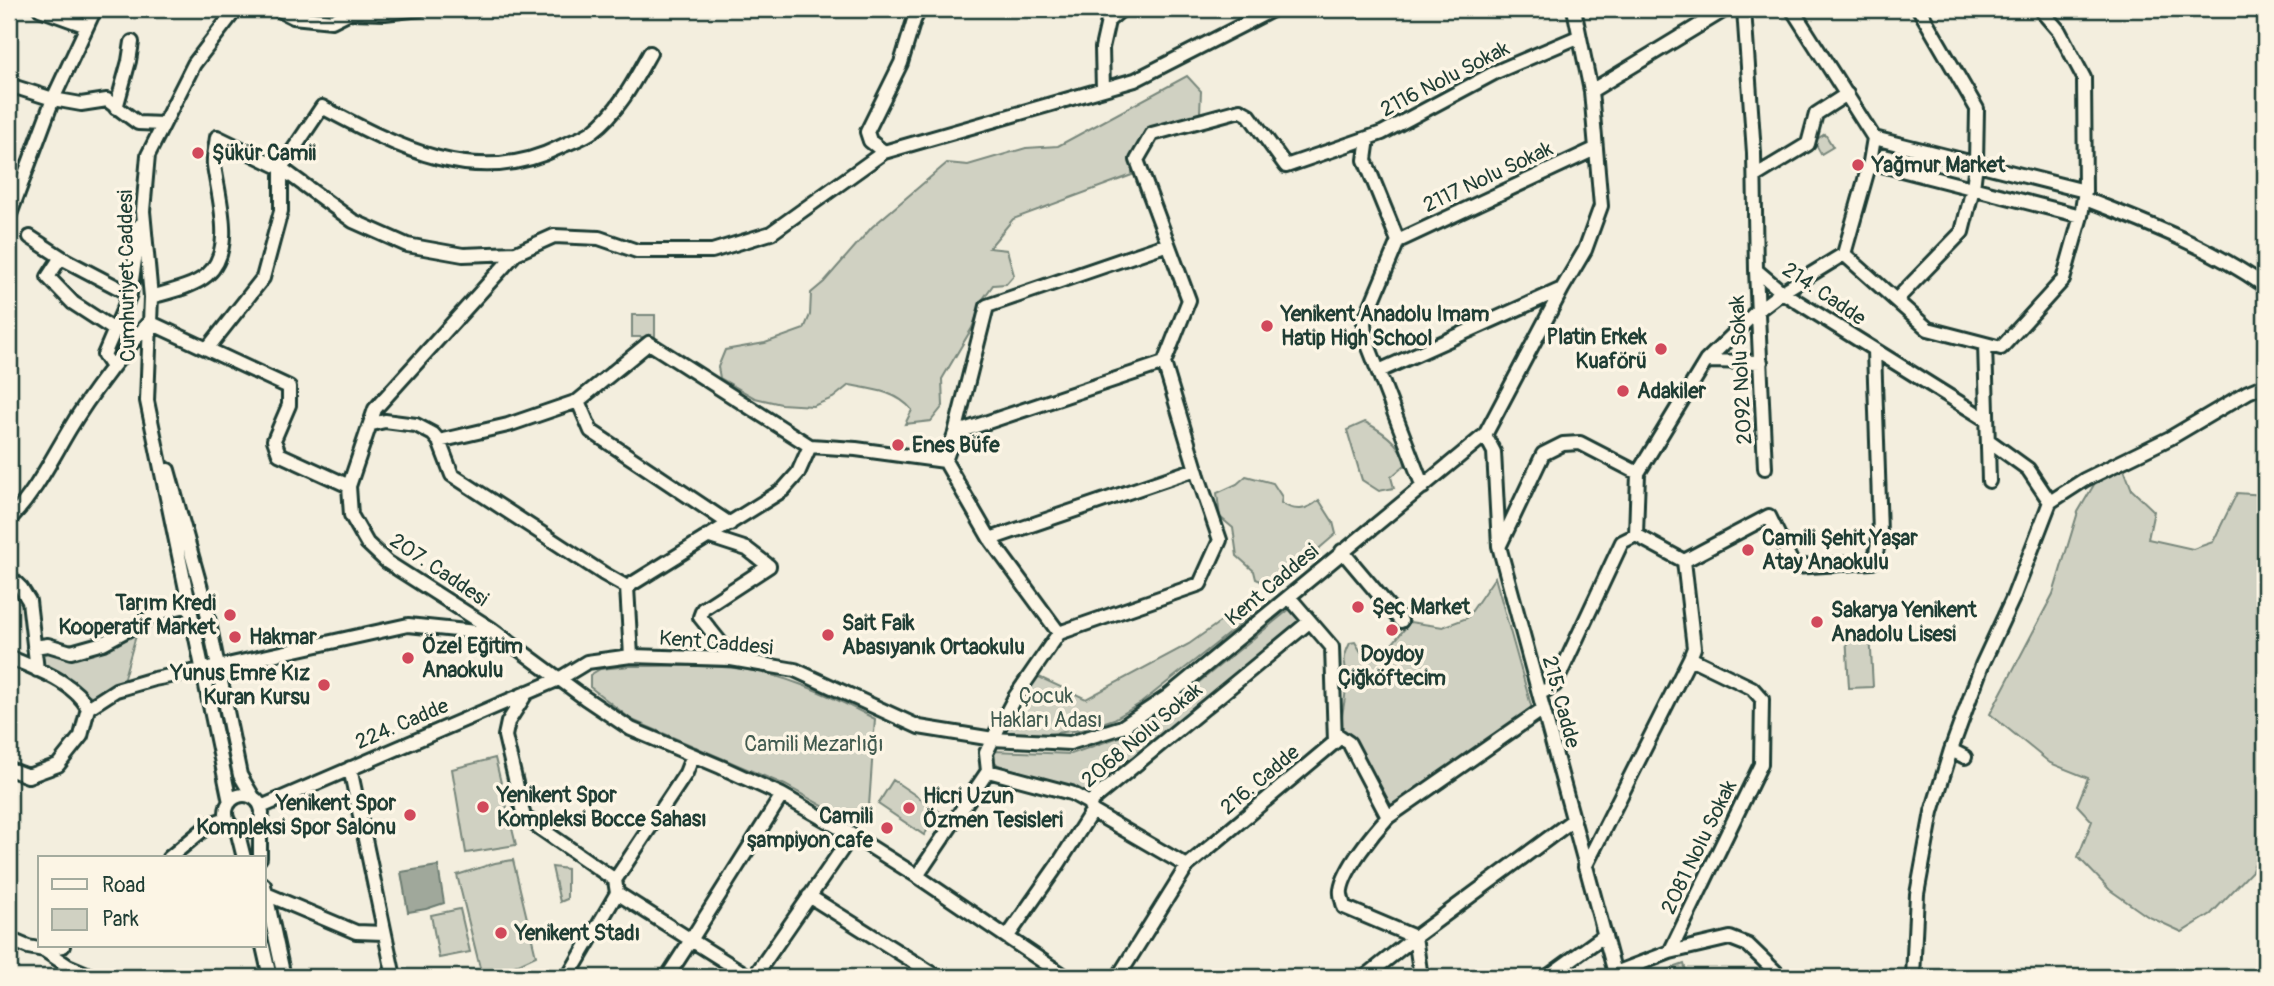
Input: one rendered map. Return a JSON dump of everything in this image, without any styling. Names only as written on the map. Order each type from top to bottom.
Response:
[{"type":"street","points":[[40,9],[87,26]]},
{"type":"street","points":[[9,217],[53,99],[94,9]]},
{"type":"street","name":"Cumhuriyet Caddesi","points":[[230,802],[146,401],[151,297],[143,211],[148,155],[194,64],[236,9]]},
{"type":"street","points":[[277,9],[293,17],[332,21],[350,12],[385,13],[421,9]]},
{"type":"street","points":[[884,152],[870,141],[867,132],[901,63],[920,9]]},
{"type":"street","points":[[1103,89],[1102,48],[1108,21],[1122,9]]},
{"type":"street","points":[[151,297],[206,276],[220,259],[222,208],[213,161],[217,137],[281,168],[353,221],[407,245],[463,255],[516,253],[554,236],[599,238],[637,251],[712,251],[771,233],[884,152],[1135,80],[1274,9]]},
{"type":"street","name":"Kent Caddesi","points":[[559,679],[587,662],[631,656],[731,659],[795,670],[919,727],[993,739],[1070,743],[1122,727],[1167,696],[1485,435],[1585,250],[1601,206],[1591,91],[1574,9]]},
{"type":"street","points":[[1591,91],[1726,9]]},
{"type":"street","name":"214. Cadde","points":[[1744,9],[1755,176],[1756,270],[1782,292],[1987,420]]},
{"type":"street","points":[[1636,535],[1638,473],[1706,361],[1782,292],[1844,254],[1870,162],[1874,138],[1792,9]]},
{"type":"street","points":[[1897,299],[1962,232],[1976,163],[1977,109],[1919,9]]},
{"type":"street","points":[[1844,254],[1928,329],[2001,348],[2063,280],[2085,195],[2084,78],[2059,31],[2040,9]]},
{"type":"street","name":"2116 Nolu Sokak","points":[[1168,244],[1137,160],[1152,134],[1240,110],[1249,115],[1286,166],[1368,138],[1496,72],[1578,37]]},
{"type":"street","points":[[117,108],[132,42]]},
{"type":"street","points":[[207,349],[263,278],[281,211],[281,168],[323,107],[381,138],[434,158],[479,166],[537,159],[593,131],[628,92],[650,53]]},
{"type":"street","points":[[9,85],[53,99],[81,104],[107,100],[138,123],[163,124]]},
{"type":"street","points":[[1755,176],[1808,144],[1816,114],[1847,94]]},
{"type":"street","points":[[1368,138],[1365,160],[1398,241],[1364,322],[1365,337],[1423,487]]},
{"type":"street","points":[[1874,138],[1976,163],[2085,195],[2233,263],[2265,286]]},
{"type":"street","name":"2117 Nolu Sokak","points":[[1398,241],[1595,149]]},
{"type":"street","points":[[1870,162],[2081,216]]},
{"type":"street","points":[[112,367],[104,355],[130,294],[143,211]]},
{"type":"street","points":[[30,237],[130,294]]},
{"type":"street","points":[[917,876],[988,771],[986,753],[993,739],[1015,697],[1059,633],[1200,584],[1220,540],[1164,363],[1189,300],[1168,244],[987,306],[955,433],[945,461],[990,539],[1059,633]]},
{"type":"street","name":"207. Caddesi","points":[[516,253],[375,409],[349,486],[351,515],[367,543],[387,562],[498,634],[631,729],[782,795],[917,876],[1066,977]]},
{"type":"street","points":[[61,257],[48,277],[73,303],[116,331]]},
{"type":"street","name":"2092 Nolu Sokak","points":[[1756,270],[1765,468]]},
{"type":"street","points":[[1379,371],[1562,289]]},
{"type":"street","points":[[9,520],[39,483],[69,430],[112,367],[149,322],[289,387],[289,405],[274,439],[279,454],[349,486]]},
{"type":"street","points":[[439,441],[508,425],[578,401],[649,343],[810,446],[945,461]]},
{"type":"street","points":[[1985,344],[1989,481]]},
{"type":"street","points":[[1684,561],[1769,516],[1794,567],[1872,562],[1880,533],[1874,350]]},
{"type":"street","points":[[1706,361],[1761,362]]},
{"type":"street","points":[[955,433],[1164,363]]},
{"type":"street","points":[[1913,977],[1917,894],[1932,812],[1982,665],[2013,598],[2050,502],[2084,480],[2170,438],[2248,392],[2265,385]]},
{"type":"street","name":"Cumhuriyet Caddesi","points":[[146,401],[181,508],[205,603],[240,775],[257,802]]},
{"type":"street","points":[[578,401],[591,431],[730,524]]},
{"type":"street","points":[[372,424],[384,421],[416,425],[433,434],[439,441],[452,475],[627,587]]},
{"type":"street","name":"215. Cadde","points":[[1485,435],[1494,452],[1499,546],[1615,975]]},
{"type":"street","points":[[1988,439],[2028,469],[2050,502]]},
{"type":"street","points":[[1499,546],[1544,454],[1563,444],[1580,443],[1638,473]]},
{"type":"street","points":[[627,587],[783,490],[798,473],[810,446]]},
{"type":"street","points":[[990,539],[1196,469]]},
{"type":"street","points":[[1636,535],[1684,561]]},
{"type":"street","points":[[1539,695],[1555,685],[1622,542],[1636,535]]},
{"type":"street","points":[[707,536],[747,549],[769,566],[704,609],[699,617],[724,646],[731,659]]},
{"type":"street","points":[[1342,551],[1401,621]]},
{"type":"street","points":[[1586,867],[1694,648],[1684,561]]},
{"type":"street","points":[[9,576],[30,601],[37,670]]},
{"type":"street","points":[[627,587],[631,656]]},
{"type":"street","points":[[1289,597],[1332,647],[1336,734],[1349,743],[1388,817]]},
{"type":"street","points":[[34,647],[48,645],[71,652],[103,643],[160,612],[205,603]]},
{"type":"street","name":"2068 Nolu Sokak","points":[[1008,936],[1059,863],[1090,807],[1309,622]]},
{"type":"street","points":[[9,769],[28,776],[58,765],[81,736],[88,708],[116,690],[154,679],[202,671],[408,625],[498,634]]},
{"type":"street","points":[[9,657],[71,689],[81,696],[88,708]]},
{"type":"street","name":"2081 Nolu Sokak","points":[[1670,951],[1761,764],[1762,699],[1752,688],[1690,657]]},
{"type":"street","name":"224. Cadde","points":[[257,802],[349,768],[559,679]]},
{"type":"street","points":[[527,692],[508,722],[505,736],[524,817],[691,940],[752,977],[852,835]]},
{"type":"street","points":[[1416,937],[1344,907],[1340,891],[1348,873],[1376,830],[1388,817],[1544,709]]},
{"type":"street","name":"216. Cadde","points":[[1118,977],[1187,866],[1335,742],[1336,734]]},
{"type":"street","points":[[1951,750],[1965,757]]},
{"type":"street","points":[[568,977],[616,886],[686,773],[694,755]]},
{"type":"street","points":[[349,768],[394,977]]},
{"type":"street","points":[[988,771],[1071,793],[1187,866]]},
{"type":"street","points":[[667,977],[782,795]]},
{"type":"street","points":[[227,818],[230,802],[241,796],[257,802],[260,856]]},
{"type":"street","points":[[227,818],[237,830],[243,856]]},
{"type":"street","points":[[171,856],[210,824],[227,818]]},
{"type":"street","points":[[1364,977],[1573,820]]},
{"type":"street","points":[[237,830],[253,830],[260,823]]},
{"type":"street","points":[[266,890],[356,932],[384,933]]},
{"type":"street","points":[[266,895],[284,977]]},
{"type":"street","points":[[809,896],[938,977]]},
{"type":"street","points":[[1547,977],[1605,935]]},
{"type":"street","points":[[1416,937],[1421,977]]},
{"type":"street","points":[[1615,975],[1670,951],[1730,938],[1748,945],[1781,977]]},
{"type":"street","points":[[9,939],[28,947],[44,950],[54,948]]},
{"type":"street","points":[[263,948],[270,977]]},
{"type":"street","points":[[44,950],[68,966],[94,977]]},
{"type":"green space","points":[[1187,76],[1201,91],[1200,113],[1162,125],[1143,137],[1133,159],[1132,175],[1013,219],[989,248],[1007,250],[1014,275],[1006,284],[993,285],[983,299],[972,328],[942,379],[943,406],[931,421],[905,424],[912,410],[899,399],[875,390],[849,385],[833,398],[813,406],[781,404],[755,398],[720,378],[718,367],[725,350],[765,343],[804,329],[810,315],[811,293],[872,227],[947,163],[968,165],[1026,148],[1058,146]]},
{"type":"green space","points":[[1825,134],[1833,147],[1821,154],[1814,141]]},
{"type":"green space","points":[[632,315],[655,315],[655,337],[632,337]]},
{"type":"green space","points":[[1365,422],[1391,439],[1401,451],[1405,465],[1391,477],[1394,488],[1379,491],[1362,480],[1347,430]]},
{"type":"green space","points":[[2124,469],[2132,490],[2154,511],[2148,539],[2193,549],[2213,542],[2237,493],[2265,495],[2265,833],[2252,871],[2211,914],[2182,932],[2147,916],[2110,890],[2078,857],[2092,821],[2077,805],[2088,778],[2050,763],[1990,714],[2053,594],[2078,512],[2099,476]]},
{"type":"green space","points":[[1246,476],[1273,483],[1282,497],[1281,503],[1291,508],[1305,508],[1319,500],[1333,522],[1336,534],[1300,565],[1265,583],[1256,579],[1254,571],[1237,556],[1233,528],[1220,517],[1217,493],[1237,484]]},
{"type":"green space","points":[[1495,577],[1532,709],[1391,806],[1352,740],[1339,731],[1346,689],[1345,659],[1350,643],[1355,642],[1363,655],[1380,659],[1410,622],[1443,627],[1467,618]]},
{"type":"green space","name":"Çocuk Hakları Adası","points":[[1241,607],[1251,616],[1141,703],[1114,719],[1082,730],[1045,734],[1009,733],[1005,730],[1005,725],[1037,676],[1086,699],[1189,644]]},
{"type":"green space","points":[[1291,608],[1300,620],[1090,796],[1080,794],[1073,788],[998,765],[994,761],[994,751],[1071,754],[1119,737],[1152,720]]},
{"type":"green space","points":[[137,632],[123,681],[93,697],[43,668],[41,651],[76,657]]},
{"type":"green space","points":[[1870,632],[1873,687],[1849,688],[1846,634]]},
{"type":"green space","name":"Camili Mezarlığı","points":[[630,666],[711,666],[762,673],[820,692],[875,719],[869,806],[855,824],[785,785],[632,720],[590,687],[590,675],[600,669]]},
{"type":"green space","name":"Yenikent Spor Kompleksi Bocce Sahası","points":[[495,758],[516,845],[466,853],[452,769]]},
{"type":"green space","name":"Hicri Uzun Özmen Tesisleri","points":[[893,780],[940,812],[924,835],[878,804]]},
{"type":"green space","name":"Yenikent Stadı","points":[[513,860],[536,956],[510,968],[482,976],[457,875]]},
{"type":"green space","points":[[552,867],[567,869],[567,899],[560,902]]},
{"type":"green space","points":[[460,909],[470,952],[439,958],[431,915]]},
{"type":"green space","points":[[1684,964],[1688,977],[1666,977],[1664,971]]},
{"type":"shaded area","points":[[438,866],[444,903],[408,912],[401,872]]},
{"type":"waterway","points":[[2248,977],[2265,966]]},
{"type":"place","name":"Şükür Camii","points":[[198,153]]},
{"type":"place","name":"Yağmur Market","points":[[1858,165]]},
{"type":"place","name":"Yenikent Anadolu Imam Hatip High School","points":[[1267,326]]},
{"type":"place","name":"Platin Erkek Kuaförü","points":[[1661,349]]},
{"type":"place","name":"Adakiler","points":[[1623,391]]},
{"type":"place","name":"Enes Büfe","points":[[898,445]]},
{"type":"place","name":"Camili Şehit Yaşar Atay Anaokulu","points":[[1748,550]]},
{"type":"place","name":"Şeç Market","points":[[1358,607]]},
{"type":"place","name":"Tarım Kredi Kooperatif Market","points":[[230,615]]},
{"type":"place","name":"Sakarya Yenikent Anadolu Lisesi","points":[[1817,622]]},
{"type":"place","name":"Doydoy Çiğköftecim","points":[[1392,630]]},
{"type":"place","name":"Sait Faik Abasıyanık Ortaokulu","points":[[828,635]]},
{"type":"place","name":"Hakmar","points":[[235,637]]},
{"type":"place","name":"Özel Eğitim Anaokulu","points":[[408,658]]},
{"type":"place","name":"Yunus Emre Kız Kuran Kursu","points":[[324,685]]},
{"type":"place","name":"Yenikent Spor Kompleksi Bocce Sahası","points":[[483,807]]},
{"type":"place","name":"Hicri Uzun Özmen Tesisleri","points":[[909,808]]},
{"type":"place","name":"Yenikent Spor Kompleksi Spor Salonu","points":[[410,815]]},
{"type":"place","name":"Camili şampiyon cafe","points":[[887,828]]},
{"type":"place","name":"Yenikent Stadı","points":[[501,933]]}]
